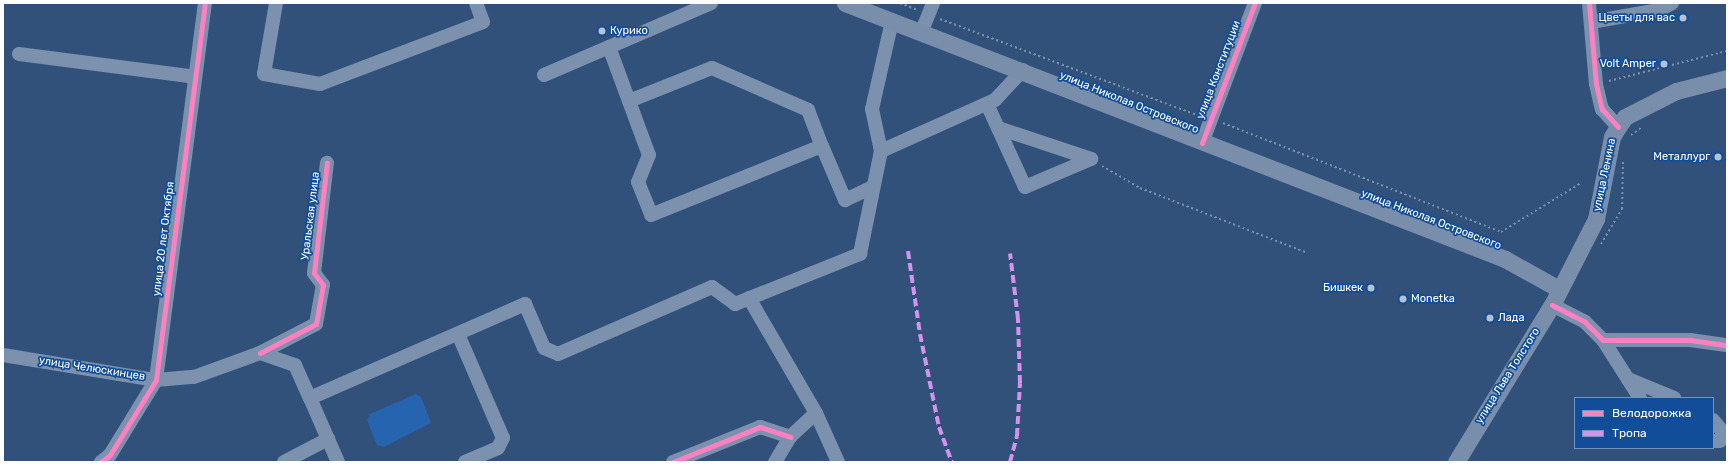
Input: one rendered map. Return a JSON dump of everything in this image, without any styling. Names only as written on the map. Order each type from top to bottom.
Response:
[{"type":"main road","name":"улица Николая Островского","points":[[845,3],[921,33],[1023,70],[1202,143],[1505,259],[1558,289]]},
{"type":"main road","name":"улица Ленина","points":[[1558,289],[1596,219],[1612,137],[1625,117],[1676,91],[1727,78]]},
{"type":"main road","name":"улица Льва Толстого","points":[[1456,459],[1552,305],[1558,289]]},
{"type":"street","name":"улица 20 лет Октября","points":[[101,462],[110,455],[156,380],[205,3]]},
{"type":"street","points":[[276,3],[264,74],[320,84],[483,22],[476,3]]},
{"type":"street","points":[[544,75],[711,3]]},
{"type":"street","name":"улица Конституции","points":[[1202,143],[1255,3]]},
{"type":"street","points":[[1589,3],[1596,84],[1602,109],[1618,127]]},
{"type":"street","points":[[1591,22],[1659,10],[1672,3]]},
{"type":"street","points":[[921,33],[931,9]]},
{"type":"street","points":[[310,398],[525,304],[544,348],[558,354],[712,287],[735,304],[860,254],[881,150],[872,109],[892,21]]},
{"type":"street","points":[[609,47],[650,155],[638,182],[652,215],[822,146]]},
{"type":"street","points":[[19,54],[196,77]]},
{"type":"street","points":[[629,101],[712,68],[808,110],[845,200],[873,187]]},
{"type":"street","points":[[881,150],[995,100],[1023,70]]},
{"type":"street","points":[[987,104],[1025,187],[1090,159]]},
{"type":"street","points":[[998,128],[1090,159]]},
{"type":"street","name":"Уральская улица","points":[[260,353],[316,324],[322,285],[314,273],[327,163]]},
{"type":"street","points":[[749,298],[816,413],[838,462]]},
{"type":"street","points":[[1552,305],[1585,322],[1603,340],[1639,397]]},
{"type":"street","points":[[458,334],[503,438],[498,448],[465,462]]},
{"type":"street","points":[[1603,340],[1690,340],[1727,345]]},
{"type":"street","points":[[260,353],[295,365],[338,462]]},
{"type":"street","name":"улица Челюскинцев","points":[[3,355],[156,380],[194,377],[260,353]]},
{"type":"street","points":[[1628,378],[1672,397]]},
{"type":"street","points":[[775,462],[790,437],[816,413]]},
{"type":"street","points":[[1714,421],[1723,432],[1720,441],[1714,442]]},
{"type":"street","points":[[673,462],[760,427],[790,437]]},
{"type":"street","points":[[284,462],[328,439]]},
{"type":"path","points":[[900,3],[931,9],[1501,232],[1581,183]]},
{"type":"path","points":[[1596,84],[1727,51]]},
{"type":"path","points":[[1090,159],[1140,188],[1308,253]]},
{"type":"shaded area","points":[[416,394],[421,397],[431,423],[384,447],[377,445],[367,420],[370,414]]},
{"type":"marked path","points":[[908,251],[920,334],[939,427],[952,462]]},
{"type":"marked path","points":[[1010,253],[1018,319],[1020,383],[1017,436],[1010,462]]},
{"type":"cycle path","points":[[101,462],[110,455],[156,380],[205,3]]},
{"type":"cycle path","points":[[1202,143],[1255,3]]},
{"type":"cycle path","points":[[1589,3],[1596,84],[1602,109],[1618,127]]},
{"type":"cycle path","points":[[260,353],[316,324],[323,285],[314,273],[327,163]]},
{"type":"cycle path","points":[[1552,305],[1585,322],[1603,340],[1690,340],[1727,345]]},
{"type":"cycle path","points":[[673,462],[760,427],[790,437]]},
{"type":"place","name":"Цветы для вас","points":[[1683,18]]},
{"type":"place","name":"Курико","points":[[602,31]]},
{"type":"place","name":"Volt Amper","points":[[1664,64]]},
{"type":"place","name":"Металлург","points":[[1718,157]]},
{"type":"place","name":"Бишкек","points":[[1371,288]]},
{"type":"place","name":"Monetka","points":[[1403,299]]},
{"type":"place","name":"Лада","points":[[1490,318]]}]
